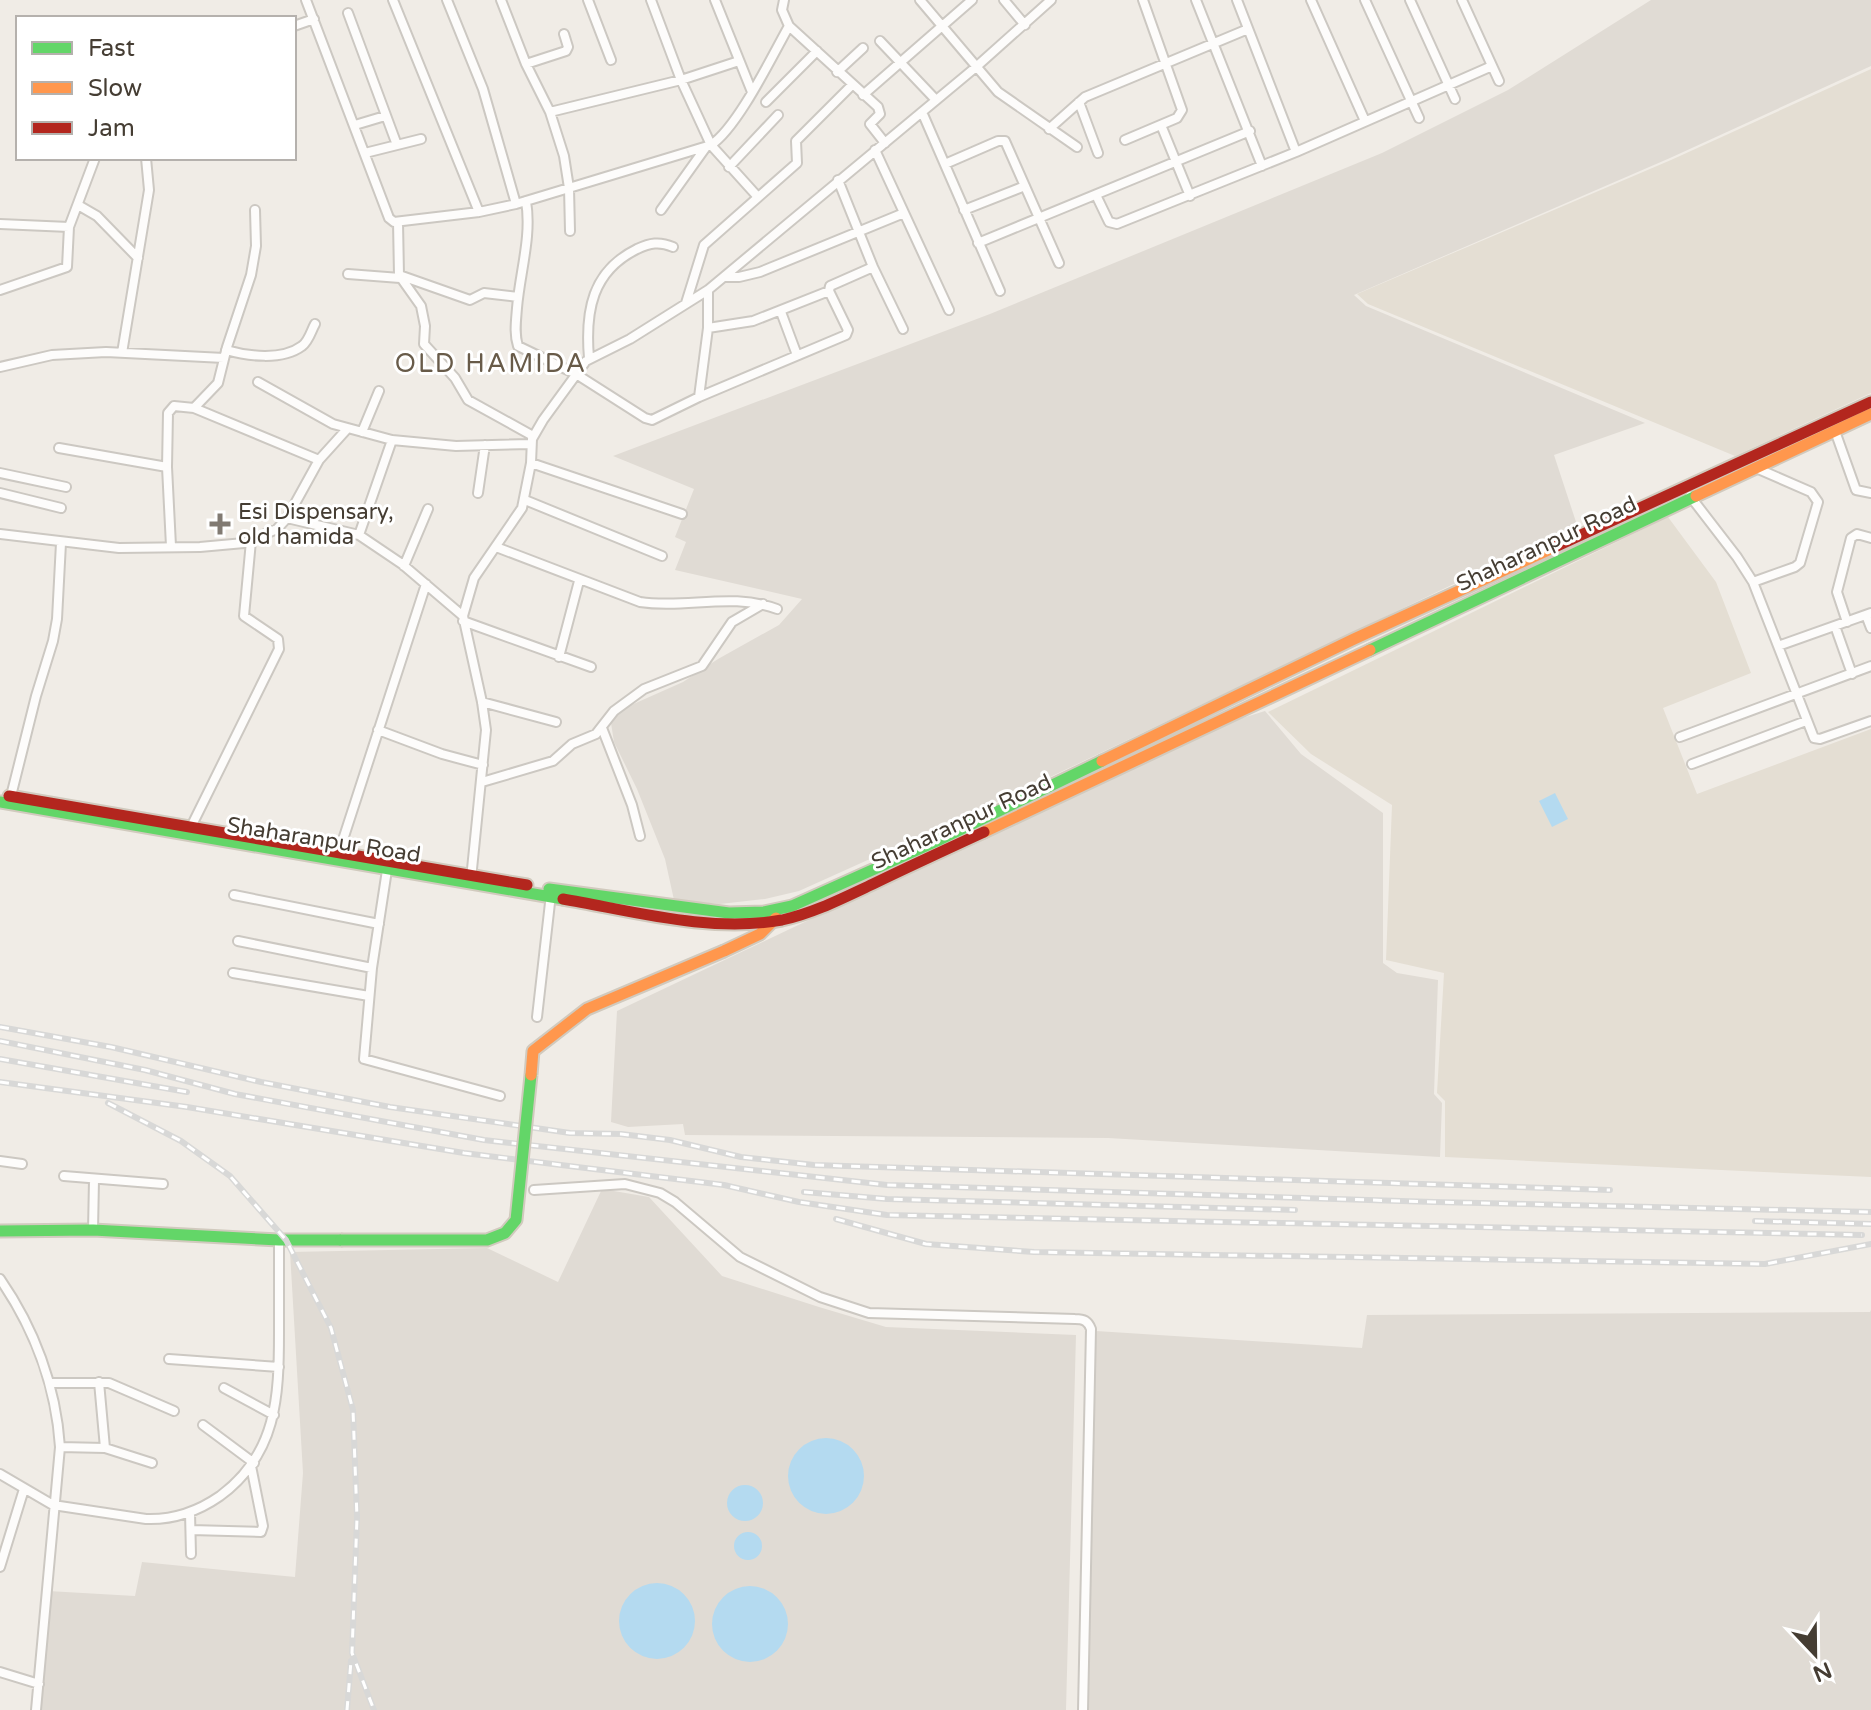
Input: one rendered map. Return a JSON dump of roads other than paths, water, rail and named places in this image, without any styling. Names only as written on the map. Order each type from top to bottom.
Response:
[{"type":"main road","name":"Shaharanpur Road","points":[[0,802],[339,852],[673,918],[744,925],[789,920],[819,909],[1871,402]]},
{"type":"main road","name":"Shaharanpur Road","points":[[551,893],[729,913],[764,912],[792,906],[937,841],[1354,639],[1687,493],[1755,468],[1871,414]]},
{"type":"main road","name":"Shaharanpur Road","points":[[6,795],[387,870],[471,879]]},
{"type":"main road","points":[[0,1231],[93,1230],[279,1240],[487,1240],[505,1233],[516,1220],[533,1051],[587,1009],[758,935],[775,922],[778,909]]},
{"type":"street","points":[[306,0],[389,218],[398,222],[516,204],[709,146]]},
{"type":"street","points":[[393,0],[479,212]]},
{"type":"street","points":[[447,0],[483,89],[516,204]]},
{"type":"street","points":[[501,0],[526,64],[550,112],[564,156],[569,188],[570,231]]},
{"type":"street","points":[[588,0],[611,60]]},
{"type":"street","points":[[651,0],[709,146],[757,196]]},
{"type":"street","points":[[715,0],[752,92]]},
{"type":"street","points":[[784,0],[782,10],[789,26],[880,111],[870,124],[885,143]]},
{"type":"street","points":[[920,0],[1006,98],[1077,147]]},
{"type":"street","points":[[863,95],[972,0]]},
{"type":"street","points":[[1004,0],[1025,25]]},
{"type":"street","points":[[471,879],[486,730],[463,619],[474,578],[518,516],[525,500],[532,440],[589,358],[630,339],[708,290],[976,67],[1051,0]]},
{"type":"street","points":[[1125,140],[1177,118],[1182,110],[1143,0]]},
{"type":"street","points":[[1196,0],[1262,166]]},
{"type":"street","points":[[1237,0],[1296,152]]},
{"type":"street","points":[[1311,0],[1365,121]]},
{"type":"street","points":[[1365,0],[1419,118]]},
{"type":"street","points":[[1410,0],[1455,99]]},
{"type":"street","points":[[1462,0],[1499,81]]},
{"type":"street","points":[[348,13],[397,145]]},
{"type":"street","points":[[296,25],[314,19]]},
{"type":"street","points":[[661,210],[709,146],[723,134],[752,92],[789,26]]},
{"type":"street","points":[[1049,129],[1085,97],[1248,29]]},
{"type":"street","points":[[526,64],[566,51],[568,47],[564,34]]},
{"type":"street","points":[[880,41],[936,100]]},
{"type":"street","points":[[837,72],[863,48]]},
{"type":"street","points":[[766,102],[817,51]]},
{"type":"street","points":[[550,112],[681,80],[739,61]]},
{"type":"street","points":[[1096,195],[1109,222],[1113,224],[1296,152],[1492,66]]},
{"type":"street","points":[[686,304],[704,245],[797,163],[796,141],[852,85]]},
{"type":"street","points":[[1079,102],[1098,153]]},
{"type":"street","points":[[922,112],[1000,291]]},
{"type":"street","points":[[729,167],[778,115]]},
{"type":"street","points":[[355,125],[385,116]]},
{"type":"street","points":[[1161,125],[1190,196]]},
{"type":"street","points":[[978,243],[1250,131]]},
{"type":"street","points":[[365,153],[421,139]]},
{"type":"street","points":[[945,164],[1002,140],[1059,263]]},
{"type":"street","points":[[875,150],[949,310]]},
{"type":"street","points":[[0,290],[32,277],[66,269],[69,265],[69,227],[94,160]]},
{"type":"street","points":[[122,353],[149,190],[146,160]]},
{"type":"street","points":[[838,180],[873,267],[903,329]]},
{"type":"street","points":[[964,210],[1025,186]]},
{"type":"street","points":[[526,201],[529,226],[518,297],[515,332],[518,346],[576,374],[645,418],[652,420],[849,333],[829,291]]},
{"type":"street","points":[[78,205],[97,216],[138,258]]},
{"type":"street","points":[[194,408],[218,383],[251,275],[256,246],[255,210]]},
{"type":"street","points":[[724,277],[760,272],[904,213]]},
{"type":"street","points":[[398,222],[399,277],[421,306],[425,326],[424,344],[455,378],[468,400],[532,440]]},
{"type":"street","points":[[0,224],[69,227]]},
{"type":"street","points":[[589,358],[592,303],[598,284],[611,265],[624,255],[652,243],[660,242],[673,247]]},
{"type":"street","points":[[708,328],[741,324],[781,312],[829,291],[832,284],[873,267]]},
{"type":"street","points":[[348,274],[399,277],[470,300],[484,293],[518,297]]},
{"type":"street","points":[[699,397],[708,328],[708,290]]},
{"type":"street","points":[[781,312],[797,355]]},
{"type":"street","points":[[0,366],[52,355],[250,356],[292,351],[303,345],[315,324]]},
{"type":"street","points":[[258,382],[333,424],[392,440],[485,445],[532,440]]},
{"type":"street","points":[[362,432],[379,391]]},
{"type":"street","points":[[171,546],[167,467],[169,409],[176,406],[194,408],[319,460]]},
{"type":"street","points":[[0,534],[119,548],[236,545],[251,541],[277,529],[287,518],[319,460],[347,429]]},
{"type":"street","points":[[1835,431],[1856,490],[1871,493]]},
{"type":"street","points":[[359,535],[392,440]]},
{"type":"street","points":[[478,493],[485,445]]},
{"type":"street","points":[[59,448],[167,467]]},
{"type":"street","points":[[531,463],[682,514]]},
{"type":"street","points":[[1753,582],[1800,563],[1818,502],[1811,492],[1755,468]]},
{"type":"street","points":[[0,473],[66,487]]},
{"type":"street","points":[[0,493],[61,508]]},
{"type":"street","points":[[1687,493],[1753,582],[1812,735],[1817,740],[1871,721]]},
{"type":"street","points":[[525,500],[662,556]]},
{"type":"street","points":[[404,566],[428,509]]},
{"type":"street","points":[[287,518],[359,535],[404,566],[463,619],[591,667]]},
{"type":"street","points":[[1847,622],[1837,592],[1851,538],[1857,534],[1871,538]]},
{"type":"street","points":[[188,831],[279,649],[278,639],[244,616],[251,541]]},
{"type":"street","points":[[6,795],[53,641],[61,543]]},
{"type":"street","points":[[496,547],[579,581],[649,604],[725,600],[763,604],[777,609]]},
{"type":"street","points":[[559,657],[579,581]]},
{"type":"street","points":[[339,852],[426,584]]},
{"type":"street","points":[[482,782],[553,761],[572,744],[602,728],[614,711],[644,689],[702,666],[732,622],[763,604]]},
{"type":"street","points":[[1778,646],[1868,614],[1871,628]]},
{"type":"street","points":[[1835,626],[1852,674]]},
{"type":"street","points":[[1680,737],[1871,666]]},
{"type":"street","points":[[482,702],[556,722]]},
{"type":"street","points":[[1692,764],[1806,721]]},
{"type":"street","points":[[602,728],[632,805],[640,836]]},
{"type":"street","points":[[378,730],[442,754],[483,765]]},
{"type":"street","points":[[387,870],[372,968],[363,1054],[365,1060],[500,1096]]},
{"type":"street","points":[[537,1017],[551,893]]},
{"type":"street","points":[[234,895],[379,924]]},
{"type":"street","points":[[238,941],[372,968]]},
{"type":"street","points":[[233,973],[369,996]]},
{"type":"street","points":[[0,1161],[22,1164]]},
{"type":"street","points":[[64,1176],[163,1184]]},
{"type":"street","points":[[93,1230],[94,1180]]},
{"type":"street","points":[[534,1190],[625,1184],[660,1193],[740,1257],[820,1297],[869,1313],[1084,1319],[1091,1329],[1083,1710]]},
{"type":"street","points":[[0,1474],[53,1505],[146,1519],[190,1513],[231,1488],[253,1464],[274,1415],[279,1367],[279,1240]]},
{"type":"street","points":[[0,1279],[22,1315],[50,1383],[60,1447],[36,1710]]},
{"type":"street","points":[[169,1359],[279,1367]]},
{"type":"street","points":[[99,1382],[105,1448]]},
{"type":"street","points":[[50,1383],[109,1383],[174,1411]]},
{"type":"street","points":[[224,1388],[274,1415]]},
{"type":"street","points":[[191,1530],[261,1532],[263,1526],[253,1464],[203,1425]]},
{"type":"street","points":[[60,1447],[105,1448],[152,1463]]},
{"type":"street","points":[[0,1567],[24,1489]]},
{"type":"street","points":[[190,1513],[191,1554]]},
{"type":"street","points":[[0,1672],[39,1684]]},
{"type":"water","points":[[1555,793],[1568,819],[1552,827],[1539,801]]},
{"type":"water","points":[[819,1438],[833,1438],[847,1444],[858,1455],[864,1476],[861,1491],[853,1503],[833,1514],[819,1514],[805,1508],[794,1497],[788,1483],[788,1469],[794,1455],[805,1444]]},
{"type":"water","points":[[745,1485],[758,1490],[763,1503],[758,1516],[745,1521],[732,1516],[727,1503],[732,1490]]},
{"type":"water","points":[[748,1532],[758,1536],[762,1546],[758,1556],[748,1560],[738,1556],[734,1546],[738,1536]]},
{"type":"water","points":[[650,1583],[664,1583],[678,1589],[689,1600],[695,1621],[692,1636],[684,1648],[664,1659],[650,1659],[636,1653],[625,1642],[619,1628],[619,1614],[625,1600],[636,1589]]},
{"type":"water","points":[[743,1586],[757,1586],[771,1592],[782,1603],[788,1624],[785,1639],[777,1651],[757,1662],[743,1662],[729,1656],[718,1645],[712,1631],[712,1617],[718,1603],[729,1592]]},
{"type":"railway","points":[[0,1027],[111,1047],[261,1082],[390,1107],[570,1133],[621,1134],[670,1140],[741,1157],[814,1165],[1610,1190]]},
{"type":"railway","points":[[0,1041],[145,1070],[235,1094],[484,1140],[887,1185],[1871,1212]]},
{"type":"railway","points":[[0,1059],[187,1092]]},
{"type":"railway","points":[[0,1082],[187,1107],[464,1153],[724,1185],[799,1202],[887,1215],[1862,1235]]},
{"type":"railway","points":[[108,1103],[181,1141],[230,1176],[286,1240],[331,1328],[353,1410],[357,1518],[352,1653],[374,1710]]},
{"type":"railway","points":[[804,1192],[887,1199],[1295,1210]]},
{"type":"railway","points":[[836,1219],[926,1244],[1034,1252],[1765,1264],[1871,1244]]},
{"type":"railway","points":[[1755,1221],[1871,1224]]},
{"type":"railway","points":[[347,1710],[351,1661]]},
{"type":"place","name":"Esi Dispensary, old hamida","points":[[220,524]]},
{"type":"district","name":"OLD HAMIDA","points":[[491,363]]}]
